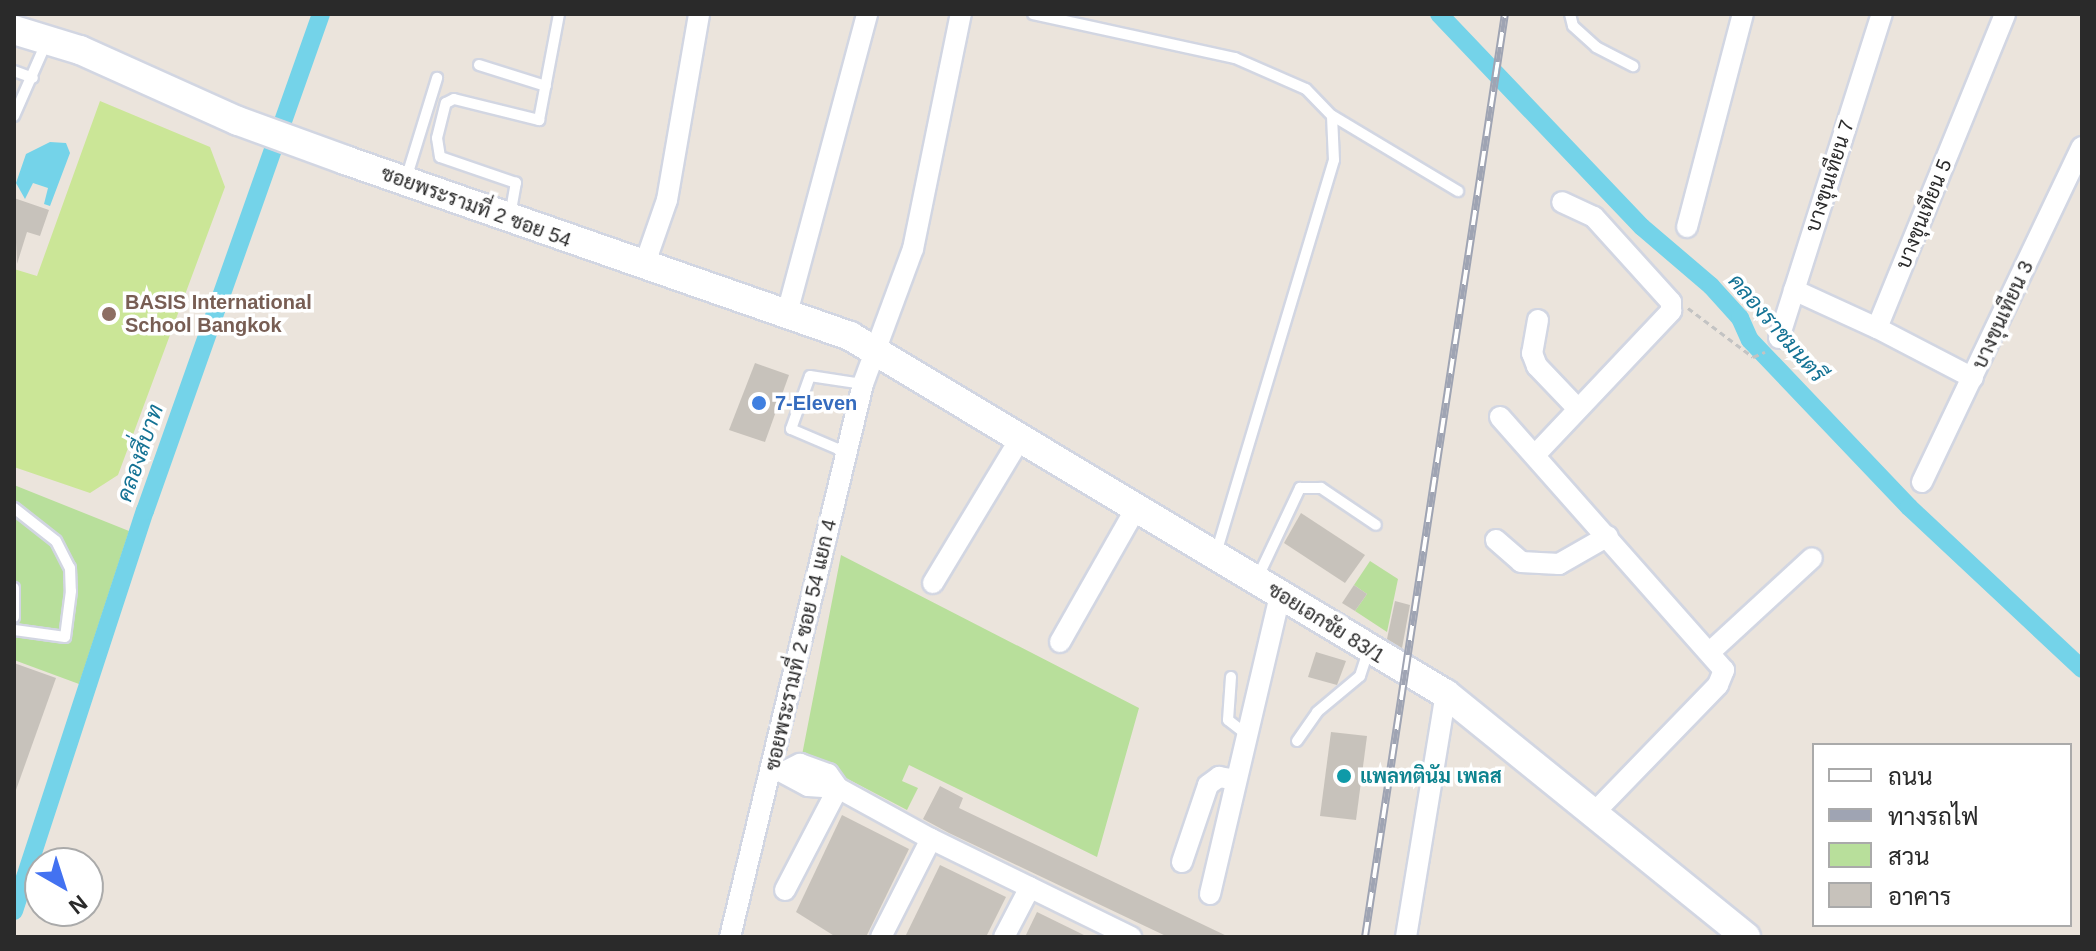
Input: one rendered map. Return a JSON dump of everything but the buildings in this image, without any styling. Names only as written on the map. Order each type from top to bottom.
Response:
[{"type":"street","name":"ซอยพระรามที่ 2 ซอย 54","points":[[26,14],[51,24],[80,50]]},
{"type":"street","points":[[644,266],[667,200],[699,14]]},
{"type":"street","points":[[786,317],[867,14]]},
{"type":"street","name":"ซอยพระรามที่ 2 ซอย 54 แยก 4","points":[[730,937],[779,770],[863,384],[913,249],[961,14]]},
{"type":"street","points":[[1687,227],[1743,14]]},
{"type":"street","name":"บางขุนเทียน 7","points":[[1779,338],[1882,14]]},
{"type":"street","name":"บางขุนเทียน 5","points":[[1877,328],[2005,14]]},
{"type":"street","name":"ซอยพระรามที่ 2 ซอย 54","points":[[14,30],[80,50],[238,121],[508,220],[786,317],[850,336],[874,354]]},
{"type":"street","name":"บางขุนเทียน 3","points":[[1922,482],[2082,147]]},
{"type":"street","points":[[1536,454],[1671,311],[1671,302],[1594,217],[1562,202]]},
{"type":"street","points":[[1794,290],[1877,328],[1973,378]]},
{"type":"street","points":[[1538,320],[1532,353],[1537,366],[1578,409]]},
{"type":"street","name":"ซอยเอกชัย 83/1","points":[[874,354],[1446,694],[1746,937]]},
{"type":"street","points":[[1500,417],[1711,651],[1724,670],[1718,685],[1594,813]]},
{"type":"street","points":[[933,583],[1020,439]]},
{"type":"street","points":[[1060,642],[1136,508]]},
{"type":"street","points":[[1496,540],[1521,562],[1559,564],[1608,536]]},
{"type":"street","points":[[1711,651],[1812,558]]},
{"type":"street","points":[[1210,894],[1247,735],[1268,588]]},
{"type":"street","points":[[1406,937],[1446,694]]},
{"type":"street","points":[[779,770],[796,783],[838,788],[931,839],[1125,936]]},
{"type":"street","points":[[1182,862],[1208,785],[1219,777],[1236,780]]},
{"type":"street","points":[[785,890],[838,788]]},
{"type":"street","points":[[881,937],[931,839]]},
{"type":"street","points":[[1004,937],[1030,887]]},
{"type":"lane","points":[[508,220],[516,183],[436,154],[445,106],[454,99],[537,121],[559,14]]},
{"type":"lane","points":[[1033,14],[1235,58],[1306,89],[1332,116],[1458,191]]},
{"type":"lane","points":[[1570,14],[1573,26],[1596,47],[1633,66]]},
{"type":"lane","points":[[14,116],[33,78],[46,41]]},
{"type":"lane","points":[[479,65],[546,86]]},
{"type":"lane","points":[[15,75],[33,78]]},
{"type":"lane","points":[[405,182],[437,78]]},
{"type":"lane","points":[[1215,556],[1334,160],[1332,116]]},
{"type":"lane","points":[[846,460],[838,449],[791,429],[810,376],[863,384]]},
{"type":"lane","points":[[1268,588],[1300,488],[1321,488],[1376,525]]},
{"type":"lane","points":[[14,508],[56,541],[70,568],[71,591],[65,637],[14,630]]},
{"type":"lane","points":[[14,588],[14,617]]},
{"type":"lane","points":[[1297,741],[1317,712],[1360,676],[1368,650]]},
{"type":"lane","points":[[1231,677],[1228,720],[1247,735]]},
{"type":"path","points":[[1671,311],[1691,308],[1760,357]]},
{"type":"green space","name":"BASIS International School Bangkok","points":[[100,101],[210,147],[225,187],[118,475],[90,493],[14,467],[14,269],[37,276]]},
{"type":"green space","points":[[14,485],[129,531],[79,684],[14,660]]},
{"type":"green space","points":[[841,555],[1139,708],[1097,857],[909,765],[902,781],[918,788],[907,810],[802,755]]},
{"type":"green space","points":[[1370,561],[1398,579],[1387,632],[1355,611],[1367,594],[1354,585]]},
{"type":"water","points":[[50,142],[66,143],[70,153],[50,206],[44,204],[48,188],[33,183],[25,199],[16,183],[26,154]]},
{"type":"waterway","name":"คลองสี่บาท","points":[[14,911],[145,511],[321,14]]},
{"type":"waterway","name":"คลองราชมนตรี","points":[[1439,14],[1642,227],[1711,286],[1740,318],[1750,340],[1909,507],[2082,669]]},
{"type":"railway","points":[[1365,937],[1505,14]]},
{"type":"place","name":"BASIS International School Bangkok","points":[[109,314]]},
{"type":"place","name":"7-Eleven","points":[[759,403]]},
{"type":"place","name":"แพลทตินัม เพลส","points":[[1344,776]]}]
